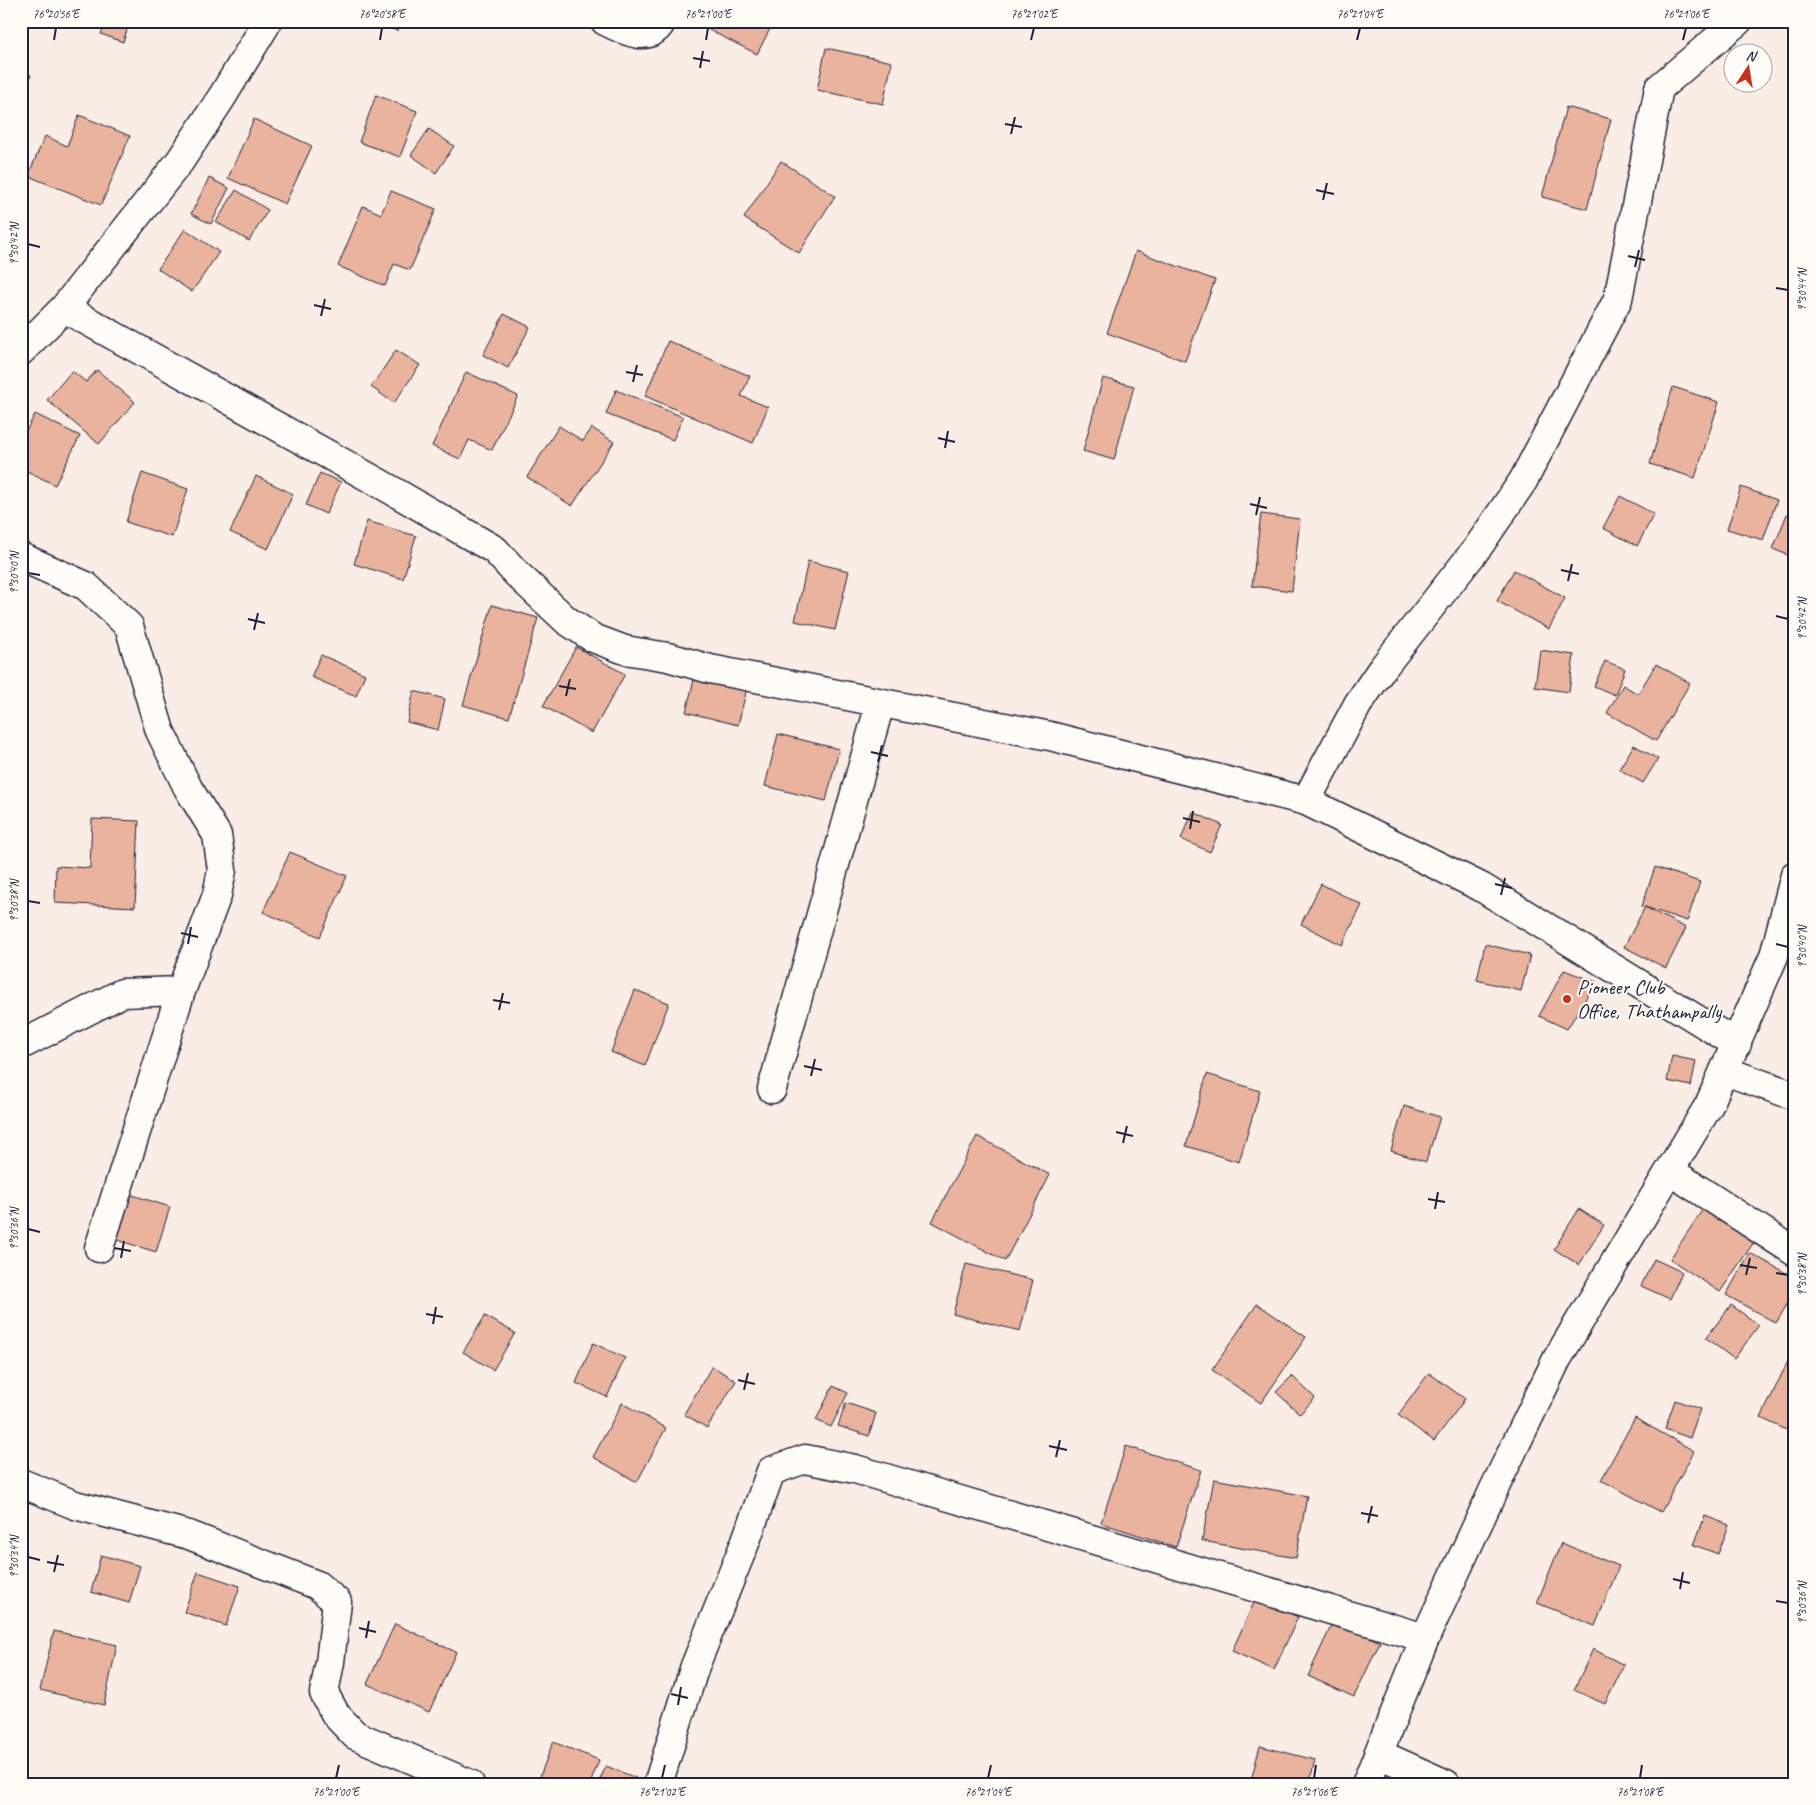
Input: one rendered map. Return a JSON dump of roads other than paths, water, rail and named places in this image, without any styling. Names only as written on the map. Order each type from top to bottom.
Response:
[{"type":"street","points":[[21,351],[64,308],[180,161],[268,21]]},
{"type":"street","points":[[605,21],[631,33],[645,34],[659,28],[662,21]]},
{"type":"street","points":[[1306,801],[1358,704],[1380,670],[1478,547],[1523,481],[1618,299],[1659,88],[1738,21]]},
{"type":"street","points":[[64,308],[381,484],[495,550],[517,574],[566,620],[593,638],[625,650],[668,658],[710,669],[1050,736],[1306,801],[1481,887],[1737,1044]]},
{"type":"street","points":[[21,558],[86,586],[129,626],[160,731],[188,788],[217,835],[222,870],[217,895],[181,991],[99,1248]]},
{"type":"street","points":[[772,1088],[880,704]]},
{"type":"street","points":[[1366,1784],[1425,1638],[1557,1359],[1709,1105],[1774,956],[1795,875]]},
{"type":"street","points":[[21,1045],[122,993],[181,991]]},
{"type":"street","points":[[1725,1071],[1795,1096]]},
{"type":"street","points":[[1670,1171],[1795,1252]]},
{"type":"street","points":[[658,1784],[695,1666],[771,1471],[805,1459],[855,1469],[1425,1638]]},
{"type":"street","points":[[21,1483],[75,1505],[190,1535],[317,1585],[337,1602],[330,1662],[324,1693],[336,1715],[355,1735],[470,1784]]},
{"type":"street","points":[[1379,1754],[1446,1784]]},
{"type":"place","name":"Pioneer Club Office, Thathampally","points":[[1567,999]]}]
